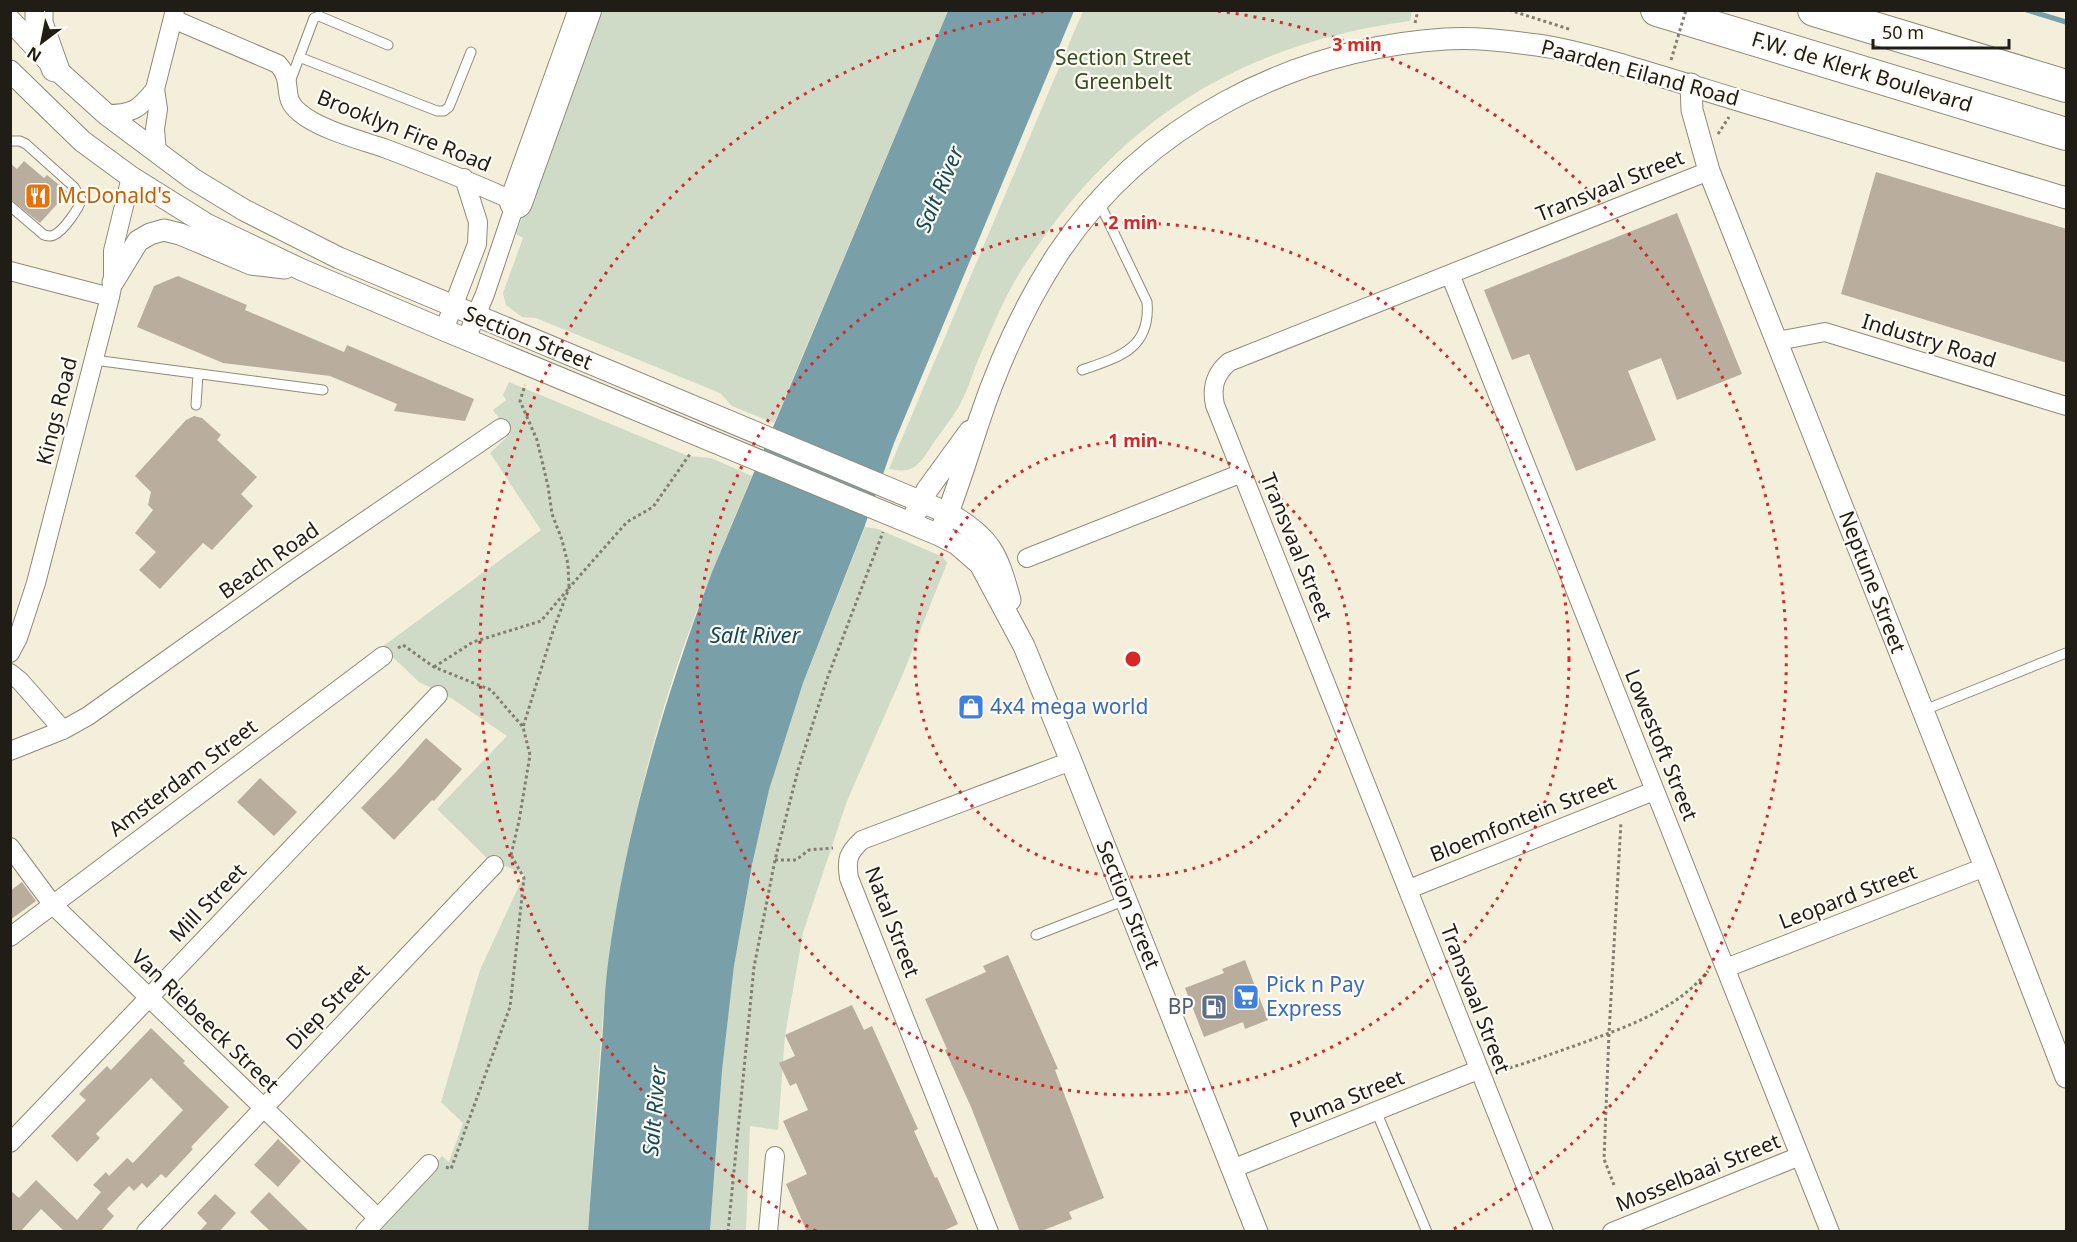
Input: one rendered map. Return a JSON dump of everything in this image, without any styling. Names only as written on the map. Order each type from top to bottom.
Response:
[{"type":"highway","points":[[516,202],[585,10]]},
{"type":"highway","name":"F.W. de Klerk Boulevard","points":[[1657,10],[2067,134]]},
{"type":"highway","points":[[1814,10],[2067,86]]},
{"type":"main road","points":[[39,10],[39,23],[55,68]]},
{"type":"street","name":"Brooklyn Fire Road","points":[[174,15],[278,64],[286,72],[291,103],[299,113],[311,120],[465,178],[516,202]]},
{"type":"street","points":[[157,153],[155,129],[158,109],[155,89],[174,15]]},
{"type":"street","name":"Section Street","points":[[10,20],[55,68],[106,114],[193,179],[244,210],[339,258],[452,307],[921,501],[948,513],[984,538],[994,553],[1002,572],[1024,646],[1257,1232]]},
{"type":"street","name":"Paarden Eiland Road","points":[[939,535],[979,419],[1002,360],[1028,304],[1058,254],[1099,202],[1130,170],[1158,146],[1208,112],[1244,91],[1315,63],[1372,48],[1448,39],[1540,45],[1690,84],[2067,198]]},
{"type":"street","name":"Section Street","points":[[13,78],[82,141],[130,177],[206,224],[300,269],[957,544],[980,564],[1024,646]]},
{"type":"street","name":"Neptune Street","points":[[1690,84],[1692,110],[1709,171],[2067,1077]]},
{"type":"street","points":[[106,114],[133,111],[144,103],[155,89]]},
{"type":"street","name":"Transvaal Street","points":[[1544,1232],[1213,395],[1217,375],[1229,362],[1709,171]]},
{"type":"street","name":"Kings Road","points":[[10,653],[18,638],[36,583],[112,289],[113,251],[130,177]]},
{"type":"street","points":[[444,330],[477,244],[478,222],[465,178]]},
{"type":"street","points":[[466,339],[476,317],[516,202]]},
{"type":"street","points":[[10,271],[112,289],[138,241],[164,230],[180,234],[251,264],[300,269]]},
{"type":"street","name":"Lowestoft Street","points":[[1450,274],[1830,1232]]},
{"type":"street","name":"Industry Road","points":[[1778,341],[1825,332],[2067,406]]},
{"type":"street","name":"Paarden Eiland Road","points":[[911,524],[927,490],[979,419]]},
{"type":"street","name":"Beach Road","points":[[10,751],[63,730],[88,716],[501,428]]},
{"type":"street","points":[[1027,558],[1242,473]]},
{"type":"street","name":"Amsterdam Street","points":[[10,937],[383,656]]},
{"type":"street","points":[[10,673],[20,681],[63,730]]},
{"type":"street","name":"Mill Street","points":[[10,1143],[438,695]]},
{"type":"street","name":"Natal Street","points":[[989,1232],[849,878],[847,864],[851,850],[862,840],[1071,761]]},
{"type":"street","name":"Bloemfontein Street","points":[[1409,889],[1654,791]]},
{"type":"street","name":"Van Riebeeck Street","points":[[10,848],[53,905],[378,1218]]},
{"type":"street","name":"Diep Street","points":[[146,1232],[494,866]]},
{"type":"street","name":"Leopard Street","points":[[1726,968],[1985,867]]},
{"type":"street","name":"Puma Street","points":[[1232,1168],[1478,1070]]},
{"type":"street","points":[[768,1232],[775,1156]]},
{"type":"street","name":"Mosselbaai Street","points":[[1612,1232],[1800,1156]]},
{"type":"street","points":[[364,1232],[429,1164]]},
{"type":"lane","points":[[289,84],[312,22],[319,16],[388,45]]},
{"type":"lane","points":[[299,57],[437,111],[444,111],[449,106],[471,52]]},
{"type":"lane","points":[[10,141],[20,141],[26,144],[74,187],[81,199],[77,211],[57,233],[51,236],[44,235],[10,206]]},
{"type":"lane","points":[[1082,370],[1121,356],[1137,342],[1149,319],[1147,302],[1099,202]]},
{"type":"lane","points":[[94,360],[323,390]]},
{"type":"lane","points":[[196,405],[198,374]]},
{"type":"lane","points":[[1922,711],[2067,653]]},
{"type":"lane","points":[[1036,935],[1126,900]]},
{"type":"lane","points":[[1376,1111],[1427,1232]]},
{"type":"path","points":[[1671,60],[1686,10]]},
{"type":"path","points":[[523,727],[569,588],[568,564],[552,514],[537,440],[520,401],[525,386]]},
{"type":"path","points":[[434,667],[472,642],[541,621],[627,522],[653,507],[690,454]]},
{"type":"path","points":[[728,1232],[754,968],[775,860],[798,770],[826,680],[883,536],[884,527]]},
{"type":"path","points":[[383,656],[403,645],[434,667],[491,690],[523,727],[530,755],[511,855],[524,878],[510,1007],[451,1169],[429,1164]]},
{"type":"path","points":[[1614,1185],[1604,1159],[1622,825],[1616,806]]},
{"type":"path","points":[[775,860],[796,860],[809,850],[840,846]]},
{"type":"path","points":[[494,866],[500,866],[511,855]]},
{"type":"path","points":[[1478,1070],[1498,1071],[1631,1025],[1678,1000],[1710,968],[1726,968]]},
{"type":"green space","points":[[599,11],[948,11],[774,423],[732,406],[720,393],[536,318],[522,317],[506,305],[503,293],[523,238],[516,234]]},
{"type":"green space","name":"Section Street Greenbelt","points":[[1083,11],[1412,11],[1410,21],[1350,32],[1293,48],[1241,69],[1193,95],[1148,126],[1106,164],[1066,207],[1030,257],[1002,306],[961,402],[924,458],[908,470],[889,469]]},
{"type":"green space","points":[[509,382],[688,456],[711,458],[752,476],[708,583],[672,680],[653,744],[630,842],[617,907],[606,987],[588,1231],[375,1232],[442,1156],[449,1162],[463,1123],[441,1102],[480,970],[524,875],[506,866],[499,870],[437,809],[507,736],[451,698],[419,682],[382,647],[541,530],[490,453],[510,434],[493,410],[506,400],[503,395]]},
{"type":"green space","points":[[865,527],[878,529],[943,557],[947,563],[902,676],[847,801],[803,933],[785,1035],[778,1130],[750,1126],[746,1231],[710,1232],[722,1071],[734,966],[752,865],[769,790],[803,683]]},
{"type":"water","name":"Salt River","points":[[948,11],[1074,11],[894,443],[864,528],[803,683],[769,790],[752,865],[734,966],[722,1071],[710,1231],[588,1232],[608,963],[636,813],[663,716],[712,572]]},
{"type":"building","name":"McDonald's","points":[[24,161],[44,178],[47,175],[68,192],[40,223],[10,199],[10,163],[17,169]]},
{"type":"building","points":[[1876,172],[2067,229],[2067,363],[1841,294]]},
{"type":"building","points":[[1677,213],[1742,374],[1677,400],[1661,358],[1628,371],[1656,440],[1576,471],[1529,354],[1512,360],[1484,290]]},
{"type":"building","points":[[178,276],[247,305],[245,310],[344,352],[347,345],[474,399],[465,421],[394,411],[397,404],[330,376],[223,363],[137,327],[154,286]]},
{"type":"building","points":[[194,416],[202,418],[221,435],[217,440],[257,477],[241,494],[253,506],[212,550],[203,543],[160,589],[139,570],[156,552],[135,533],[153,510],[148,505],[151,492],[135,476],[186,420]]},
{"type":"building","points":[[426,738],[462,769],[434,801],[432,800],[394,840],[361,808]]},
{"type":"building","points":[[260,778],[297,812],[274,836],[237,802]]},
{"type":"building","points":[[22,882],[36,901],[10,920],[10,891]]},
{"type":"building","points":[[1008,955],[1058,1069],[1055,1070],[1104,1198],[1069,1212],[1072,1219],[1039,1232],[1020,1232],[971,1107],[925,999],[986,972],[983,966]]},
{"type":"building","points":[[1245,960],[1268,1020],[1245,1029],[1243,1022],[1204,1037],[1185,988],[1224,973],[1222,969]]},
{"type":"building","points":[[852,1005],[864,1030],[872,1026],[918,1129],[914,1131],[958,1224],[941,1232],[807,1232],[786,1184],[807,1174],[783,1121],[808,1110],[796,1083],[790,1086],[779,1063],[795,1056],[785,1035]]},
{"type":"building","points":[[151,1028],[185,1061],[183,1063],[229,1107],[191,1147],[193,1149],[166,1178],[161,1174],[147,1188],[142,1183],[134,1191],[129,1186],[107,1209],[114,1216],[100,1232],[65,1232],[41,1209],[20,1232],[10,1232],[10,1190],[19,1198],[36,1180],[77,1220],[101,1192],[93,1185],[106,1172],[109,1176],[127,1158],[133,1163],[183,1110],[151,1078],[96,1134],[100,1138],[77,1162],[51,1136],[86,1100],[79,1094],[107,1066],[111,1070]]},
{"type":"building","points":[[278,1139],[301,1161],[278,1187],[254,1165]]},
{"type":"building","points":[[269,1192],[310,1232],[271,1232],[250,1212]]},
{"type":"building","points":[[215,1194],[236,1213],[219,1232],[199,1232],[207,1223],[197,1213]]},
{"type":"waterway","points":[[2027,10],[2066,22]]},
{"type":"place","name":"McDonald's","points":[[38,196]]},
{"type":"place","name":"4x4 mega world","points":[[971,707]]},
{"type":"place","name":"Pick n Pay Express","points":[[1246,997]]},
{"type":"place","name":"BP","points":[[1214,1007]]}]
